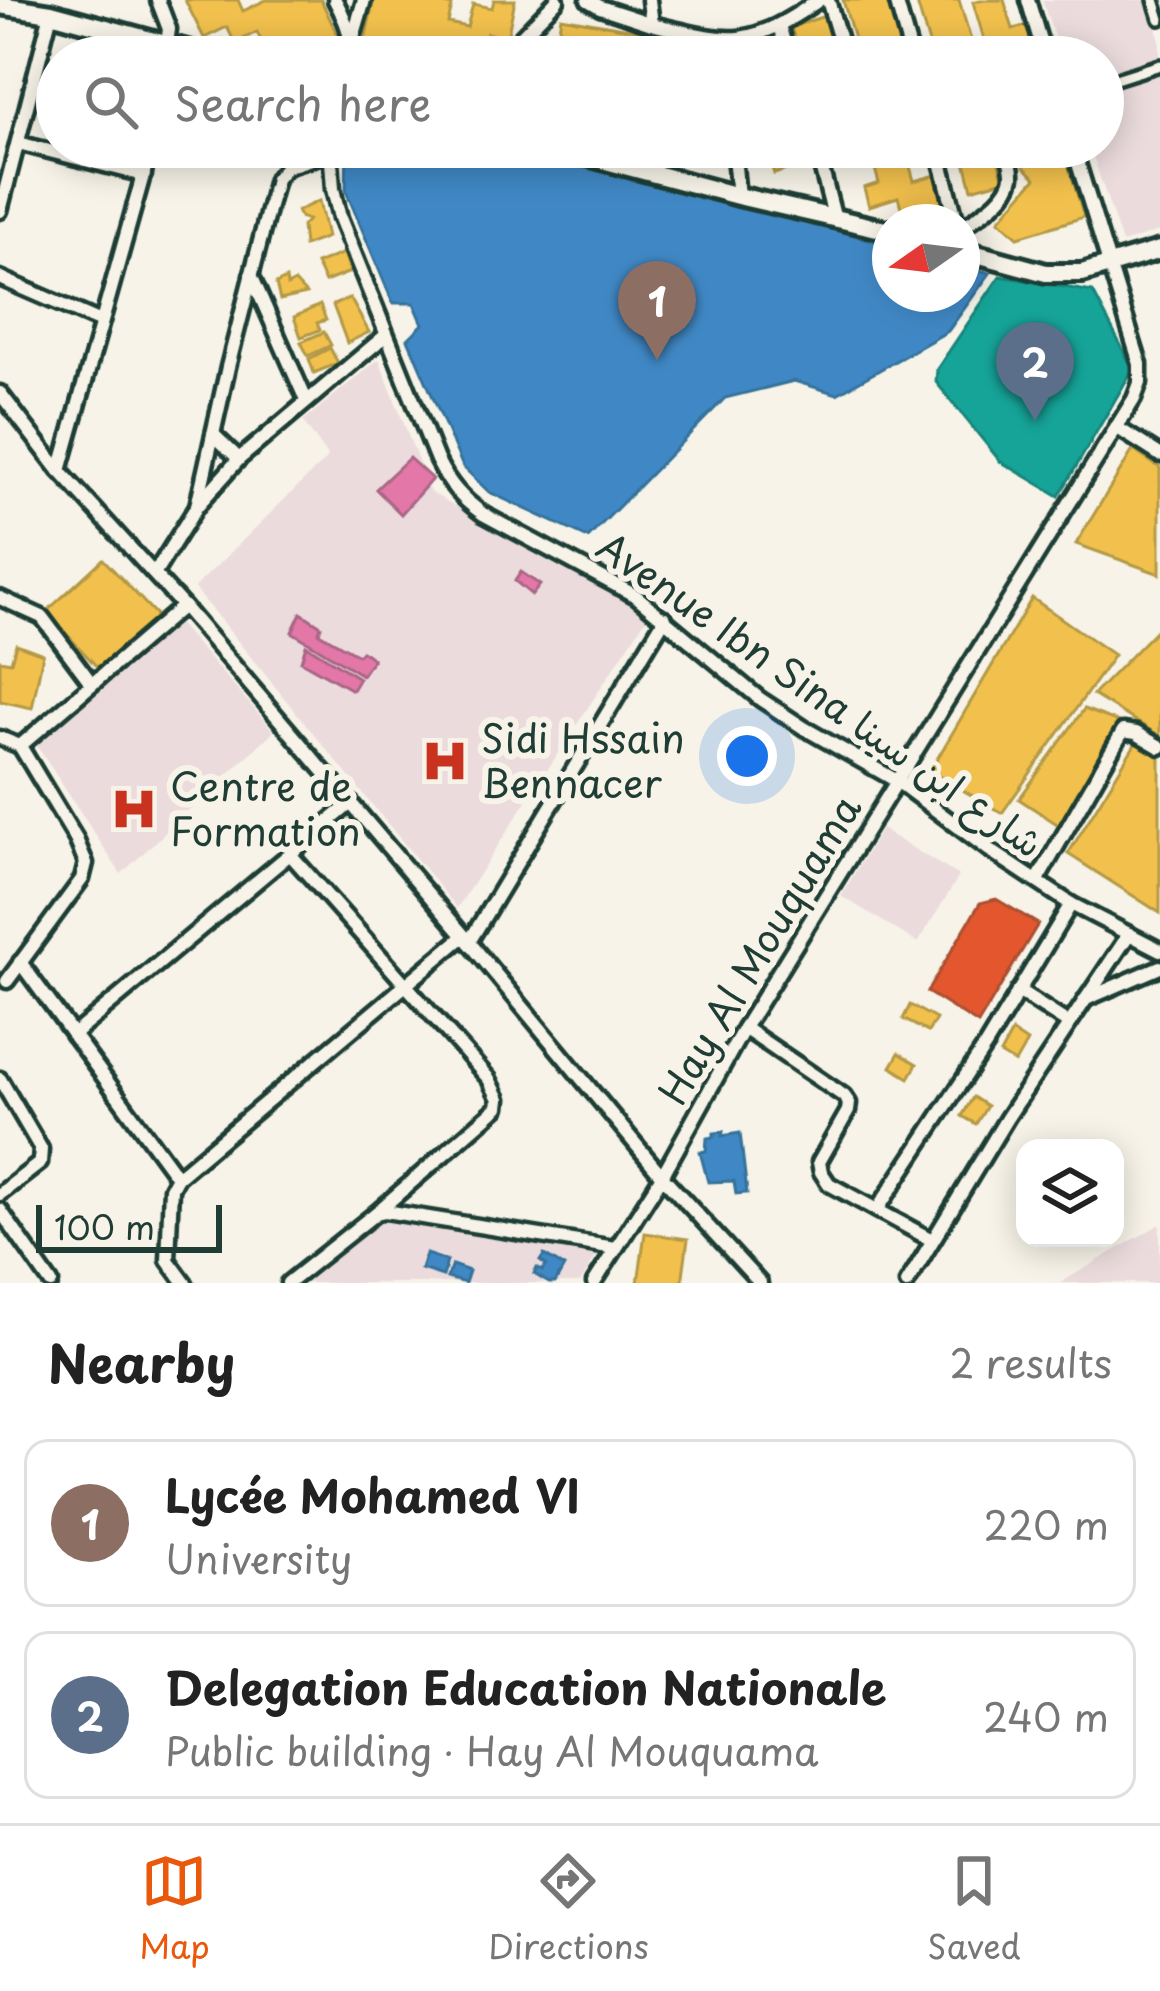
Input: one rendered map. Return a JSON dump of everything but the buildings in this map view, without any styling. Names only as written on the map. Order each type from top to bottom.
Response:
[{"type":"main road","points":[[4,3],[129,36]]},
{"type":"main road","points":[[632,168],[872,226]]},
{"type":"main road","points":[[980,252],[1046,273],[1082,273],[1160,250]]},
{"type":"street","points":[[335,0],[347,36]]},
{"type":"street","points":[[355,36],[364,0]]},
{"type":"street","points":[[521,36],[557,0]]},
{"type":"street","points":[[588,0],[652,24],[706,36]]},
{"type":"street","points":[[650,0],[652,24]]},
{"type":"street","points":[[756,36],[819,0]]},
{"type":"street","points":[[828,0],[839,36]]},
{"type":"street","points":[[896,0],[906,36]]},
{"type":"street","points":[[1028,0],[1039,36]]},
{"type":"street","points":[[1154,0],[1160,19]]},
{"type":"street","points":[[162,2],[171,36]]},
{"type":"street","points":[[44,36],[50,13]]},
{"type":"street","points":[[779,26],[782,36]]},
{"type":"street","points":[[1124,76],[1160,65]]},
{"type":"street","points":[[0,211],[36,70]]},
{"type":"street","points":[[18,143],[36,148]]},
{"type":"street","points":[[116,168],[144,175]]},
{"type":"street","points":[[60,471],[146,168]]},
{"type":"street","points":[[197,506],[251,275],[285,168]]},
{"type":"street","name":"Avenue Ibn Sina شارع ابن سينا","points":[[331,168],[340,218],[437,460],[460,497],[636,596],[760,699],[897,781],[1071,904],[1160,950]]},
{"type":"street","points":[[735,168],[738,196]]},
{"type":"street","points":[[821,168],[834,216]]},
{"type":"street","points":[[943,168],[954,204]]},
{"type":"street","points":[[980,214],[1007,187],[1011,168]]},
{"type":"street","name":"Hay Al Mouquama","points":[[594,1283],[662,1176],[744,1028],[1134,399],[1141,364],[1079,168]]},
{"type":"street","points":[[251,275],[306,400]]},
{"type":"street","points":[[0,278],[101,322]]},
{"type":"street","points":[[155,573],[197,506],[239,459],[386,335]]},
{"type":"street","points":[[0,393],[60,471],[155,573],[662,1176],[760,1283]]},
{"type":"street","points":[[1116,427],[1160,455]]},
{"type":"street","points":[[213,434],[239,459]]},
{"type":"street","points":[[0,598],[42,617],[92,684]]},
{"type":"street","points":[[20,746],[183,606]]},
{"type":"street","points":[[185,1283],[168,1260],[171,1188],[177,1177],[466,939],[665,618]]},
{"type":"street","points":[[1037,881],[1119,736],[1129,730],[1160,747]]},
{"type":"street","points":[[0,739],[20,746],[86,863],[82,879],[2,980]]},
{"type":"street","points":[[73,1034],[351,803]]},
{"type":"street","points":[[288,1283],[376,1214],[498,1107],[499,1099],[489,1079],[290,854]]},
{"type":"street","points":[[877,1210],[1071,904]]},
{"type":"street","points":[[907,1283],[1068,1023],[1129,934]]},
{"type":"street","points":[[20,962],[177,1177]]},
{"type":"street","points":[[1085,999],[1160,967]]},
{"type":"street","points":[[1018,991],[1068,1023]]},
{"type":"street","points":[[744,1028],[849,1103],[819,1162],[830,1184],[932,1240]]},
{"type":"street","points":[[0,1079],[42,1156],[40,1163],[0,1194]]},
{"type":"street","points":[[0,1210],[50,1283]]},
{"type":"street","points":[[376,1214],[385,1210],[615,1248]]},
{"type":"shaded area","points":[[1042,0],[1147,0],[1160,40],[1160,231],[1122,243],[1097,168],[1124,168],[1124,36],[1054,36]]},
{"type":"shaded area","name":"Sidi Hssain Bennacer","points":[[379,359],[430,492],[649,614],[457,908],[194,588],[328,457],[303,421]]},
{"type":"shaded area","name":"Centre de Formation","points":[[176,621],[274,731],[121,874],[35,743]]},
{"type":"shaded area","points":[[881,829],[959,876],[918,943],[841,896]]},
{"type":"shaded area","points":[[400,1207],[606,1240],[580,1283],[305,1283]]},
{"type":"shaded area","points":[[1160,1224],[1160,1283],[1060,1283],[1124,1247]]},
{"type":"place","name":"Lycée Mohamed VI","points":[[657,360]]},
{"type":"place","name":"Delegation Education Nationale","points":[[1035,421]]},
{"type":"place","name":"Sidi Hssain Bennacer","points":[[445,761]]},
{"type":"place","name":"Centre de Formation","points":[[134,809]]}]
